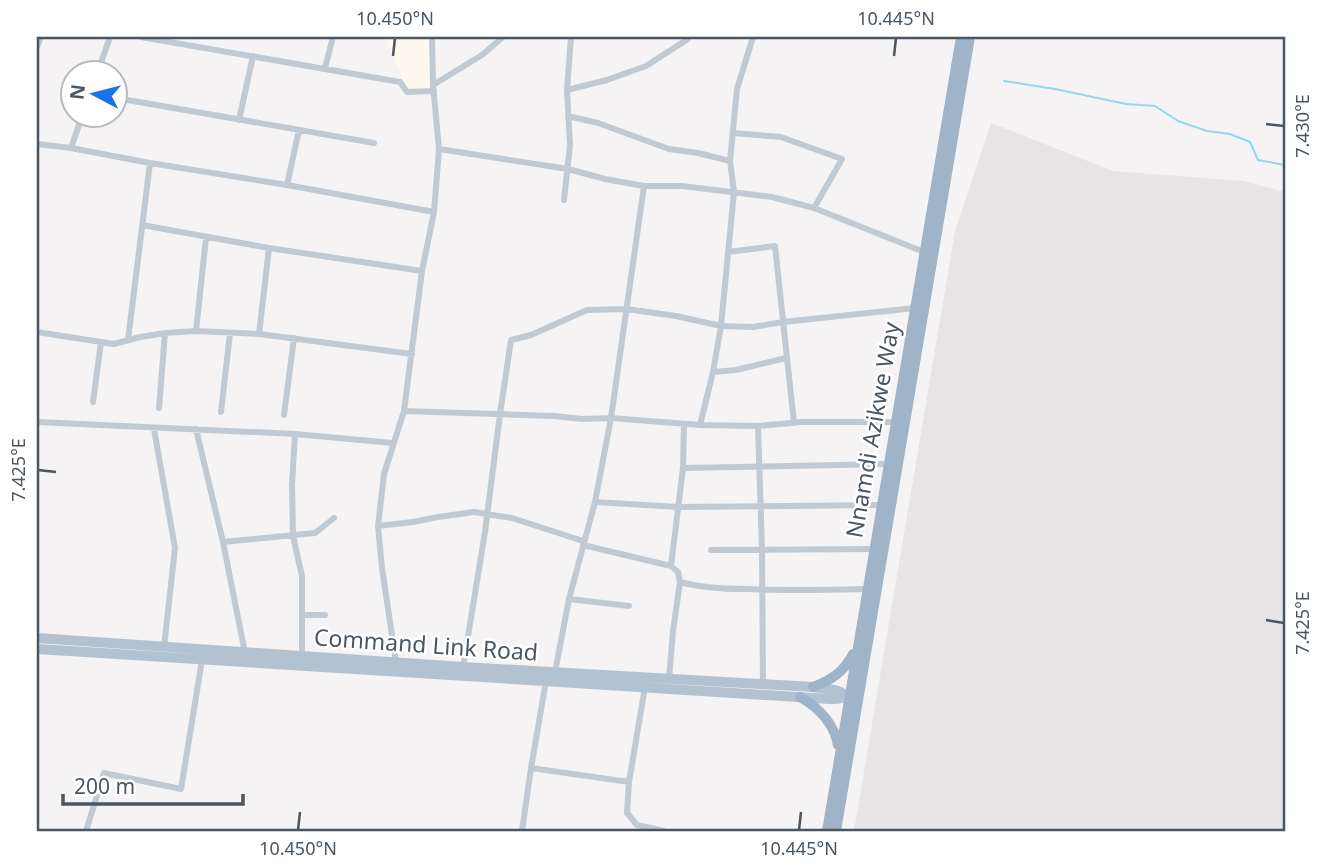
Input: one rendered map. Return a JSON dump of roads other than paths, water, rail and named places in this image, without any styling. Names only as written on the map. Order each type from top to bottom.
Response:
[{"type":"highway","name":"Nnamdi Azikwe Way","points":[[827,831],[961,37]]},
{"type":"highway","name":"Nnamdi Azikwe Way","points":[[836,831],[970,37]]},
{"type":"highway","points":[[813,687],[840,673],[853,655],[859,638]]},
{"type":"highway","points":[[800,697],[818,710],[831,725],[838,742],[838,761]]},
{"type":"main road","name":"Command Link Road","points":[[37,638],[463,667],[546,681],[839,699],[849,696]]},
{"type":"main road","name":"Command Link Road","points":[[37,649],[202,660],[500,673],[555,672],[813,687],[833,689],[849,696]]},
{"type":"main road","points":[[855,716],[849,696],[858,683],[863,668]]},
{"type":"street","points":[[37,47],[41,37]]},
{"type":"street","points":[[102,60],[110,37]]},
{"type":"street","points":[[141,37],[400,82],[407,92],[433,88],[482,55],[503,37]]},
{"type":"street","points":[[325,68],[333,37]]},
{"type":"street","points":[[396,662],[378,526],[384,474],[404,411],[422,271],[434,212],[439,149],[433,88],[432,37]]},
{"type":"street","points":[[564,200],[570,145],[567,90],[571,37]]},
{"type":"street","points":[[700,425],[721,326],[734,192],[730,161],[737,89],[753,37]]},
{"type":"street","points":[[567,90],[646,66],[688,40]]},
{"type":"street","points":[[239,120],[253,56]]},
{"type":"street","points":[[130,101],[374,143]]},
{"type":"street","points":[[568,116],[631,133],[669,149],[730,161]]},
{"type":"street","points":[[71,148],[77,130]]},
{"type":"street","points":[[287,185],[299,130]]},
{"type":"street","points":[[733,133],[781,137],[842,159],[814,208]]},
{"type":"street","points":[[37,145],[71,148],[434,212]]},
{"type":"street","points":[[439,149],[568,169],[644,186],[682,186],[772,197],[814,208],[925,252]]},
{"type":"street","points":[[128,340],[150,163]]},
{"type":"street","points":[[555,672],[569,599],[595,502],[611,418],[644,186]]},
{"type":"street","points":[[142,225],[206,238],[422,271]]},
{"type":"street","points":[[196,331],[206,238]]},
{"type":"street","points":[[728,252],[775,246],[794,423]]},
{"type":"street","points":[[259,334],[269,248]]},
{"type":"street","points":[[463,667],[511,340],[531,335],[587,310],[626,309],[721,326],[753,327],[915,308]]},
{"type":"street","points":[[37,332],[114,344],[165,333],[196,331],[259,334],[412,354]]},
{"type":"street","points":[[159,408],[165,333]]},
{"type":"street","points":[[220,412],[230,333]]},
{"type":"street","points":[[284,415],[294,338]]},
{"type":"street","points":[[93,402],[101,342]]},
{"type":"street","points":[[713,372],[736,370],[786,358]]},
{"type":"street","points":[[404,411],[611,418],[700,425],[895,422]]},
{"type":"street","points":[[37,422],[196,429],[393,443]]},
{"type":"street","points":[[671,566],[683,468],[684,424]]},
{"type":"street","points":[[758,426],[762,507],[763,685]]},
{"type":"street","points":[[155,429],[175,548],[164,647]]},
{"type":"street","points":[[196,429],[223,542],[244,653]]},
{"type":"street","points":[[295,435],[293,536],[302,576],[302,657]]},
{"type":"street","points":[[683,468],[888,464]]},
{"type":"street","points":[[595,502],[678,507],[881,505]]},
{"type":"street","points":[[378,526],[474,512],[512,518],[583,543],[671,566],[678,572],[680,583],[668,679]]},
{"type":"street","points":[[223,542],[315,533],[334,518]]},
{"type":"street","points":[[711,550],[874,549]]},
{"type":"street","points":[[680,583],[714,589],[867,589]]},
{"type":"street","points":[[569,599],[629,606]]},
{"type":"street","points":[[303,615],[324,615]]},
{"type":"street","points":[[86,831],[104,773],[181,789],[202,660]]},
{"type":"street","points":[[522,831],[546,681]]},
{"type":"street","points":[[645,687],[629,782],[627,813],[637,825],[664,831]]},
{"type":"street","points":[[531,768],[629,782]]},
{"type":"waterway","points":[[1004,81],[1126,104],[1155,106],[1178,121],[1250,142],[1258,160],[1285,165]]}]
